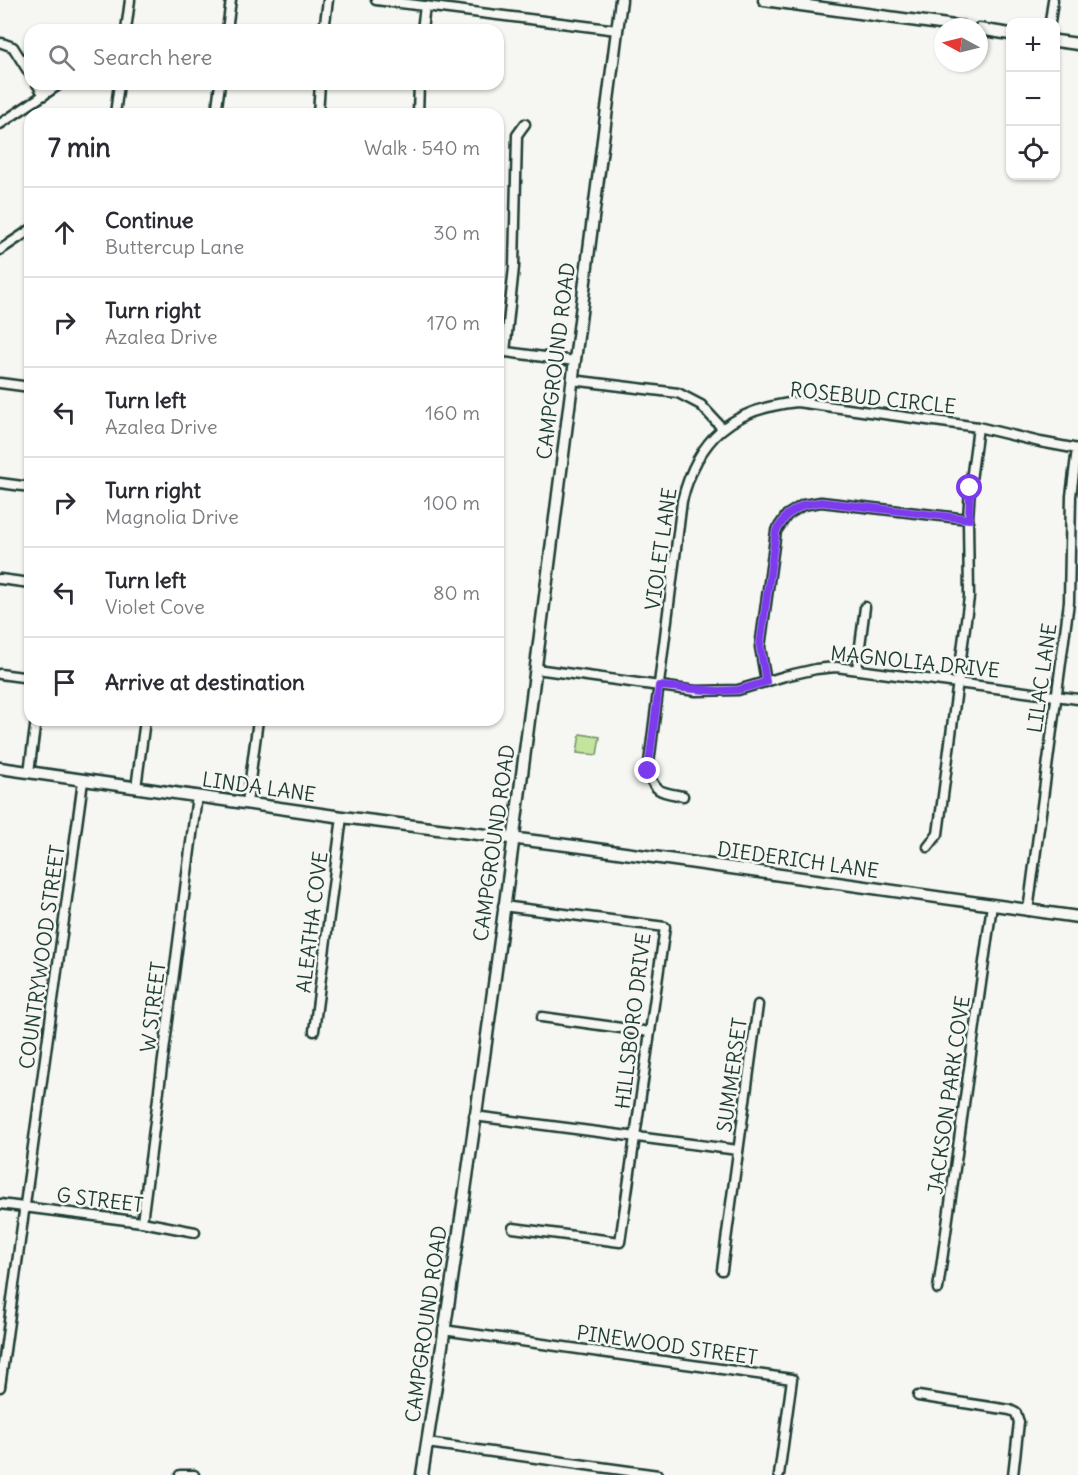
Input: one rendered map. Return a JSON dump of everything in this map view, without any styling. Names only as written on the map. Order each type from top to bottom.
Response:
[{"type":"street","points":[[127,24],[130,0]]},
{"type":"street","points":[[228,24],[231,0]]},
{"type":"street","points":[[325,24],[328,0]]},
{"type":"street","points":[[376,0],[617,30]]},
{"type":"street","name":"CAMPGROUND ROAD","points":[[422,1475],[536,669],[621,0]]},
{"type":"street","points":[[764,0],[934,23]]},
{"type":"street","points":[[1051,18],[1053,0]]},
{"type":"street","points":[[423,24],[425,6]]},
{"type":"street","points":[[988,30],[1006,33]]},
{"type":"street","points":[[1060,42],[1078,44]]},
{"type":"street","points":[[2,43],[13,47],[24,64]]},
{"type":"street","points":[[41,90],[44,95]]},
{"type":"street","points":[[24,108],[51,90]]},
{"type":"street","points":[[116,108],[118,90]]},
{"type":"street","points":[[217,108],[219,90]]},
{"type":"street","points":[[318,108],[320,90]]},
{"type":"street","points":[[418,108],[419,90]]},
{"type":"street","points":[[0,124],[24,108]]},
{"type":"street","points":[[504,337],[514,267],[517,135],[525,124]]},
{"type":"street","points":[[0,250],[24,234]]},
{"type":"street","points":[[504,351],[575,361]]},
{"type":"street","points":[[572,380],[678,393],[701,405],[722,428]]},
{"type":"street","points":[[0,383],[24,386]]},
{"type":"street","name":"ROSEBUD CIRCLE","points":[[722,428],[749,413],[771,405],[797,402],[978,427],[1078,449]]},
{"type":"street","points":[[928,847],[938,834],[969,597],[970,488],[978,427]]},
{"type":"street","name":"VIOLET LANE","points":[[683,796],[661,792],[652,784],[648,771],[682,501],[695,462],[722,428]]},
{"type":"street","name":"LILAC LANE","points":[[1028,910],[1069,602],[1071,496],[1078,449]]},
{"type":"street","points":[[0,483],[24,486]]},
{"type":"street","points":[[766,682],[760,646],[769,570],[776,531],[787,515],[803,505],[821,502],[969,519]]},
{"type":"street","points":[[0,579],[24,582]]},
{"type":"street","points":[[857,669],[865,608]]},
{"type":"street","name":"MAGNOLIA DRIVE","points":[[536,669],[659,686],[718,691],[738,690],[816,669],[857,669],[1078,699]]},
{"type":"street","points":[[0,674],[24,677]]},
{"type":"street","points":[[29,772],[35,726]]},
{"type":"street","points":[[136,788],[144,726]]},
{"type":"street","points":[[247,803],[257,726]]},
{"type":"street","name":"LINDA LANE","points":[[0,768],[512,839]]},
{"type":"street","name":"COUNTRYWOOD STREET","points":[[0,1387],[83,781]]},
{"type":"street","name":"W STREET","points":[[142,1222],[197,796]]},
{"type":"street","name":"ALEATHA COVE","points":[[314,1031],[342,817]]},
{"type":"street","name":"DIEDERICH LANE","points":[[512,839],[1078,917]]},
{"type":"street","name":"HILLSBORO DRIVE","points":[[503,906],[665,927],[620,1242],[513,1228]]},
{"type":"street","name":"JACKSON PARK COVE","points":[[938,1290],[992,906]]},
{"type":"street","name":"SUMMERSET","points":[[722,1270],[758,1005]]},
{"type":"street","points":[[543,1017],[650,1032]]},
{"type":"street","name":"SUMMERSET","points":[[474,1116],[738,1150]]},
{"type":"street","name":"G STREET","points":[[0,1204],[142,1222],[195,1232]]},
{"type":"street","name":"PINEWOOD STREET","points":[[443,1330],[792,1379],[778,1475]]},
{"type":"street","points":[[918,1396],[1010,1410],[1016,1413],[1019,1426],[1013,1475]]},
{"type":"street","points":[[427,1443],[658,1475]]},
{"type":"street","points":[[180,1475],[194,1475]]},
{"type":"green space","points":[[580,734],[600,737],[597,755],[577,753]]},
{"type":"route","points":[[648,771],[659,686],[718,691],[738,690],[766,682],[760,646],[772,549],[776,531],[787,515],[803,505],[821,502],[969,519],[970,488]]}]
